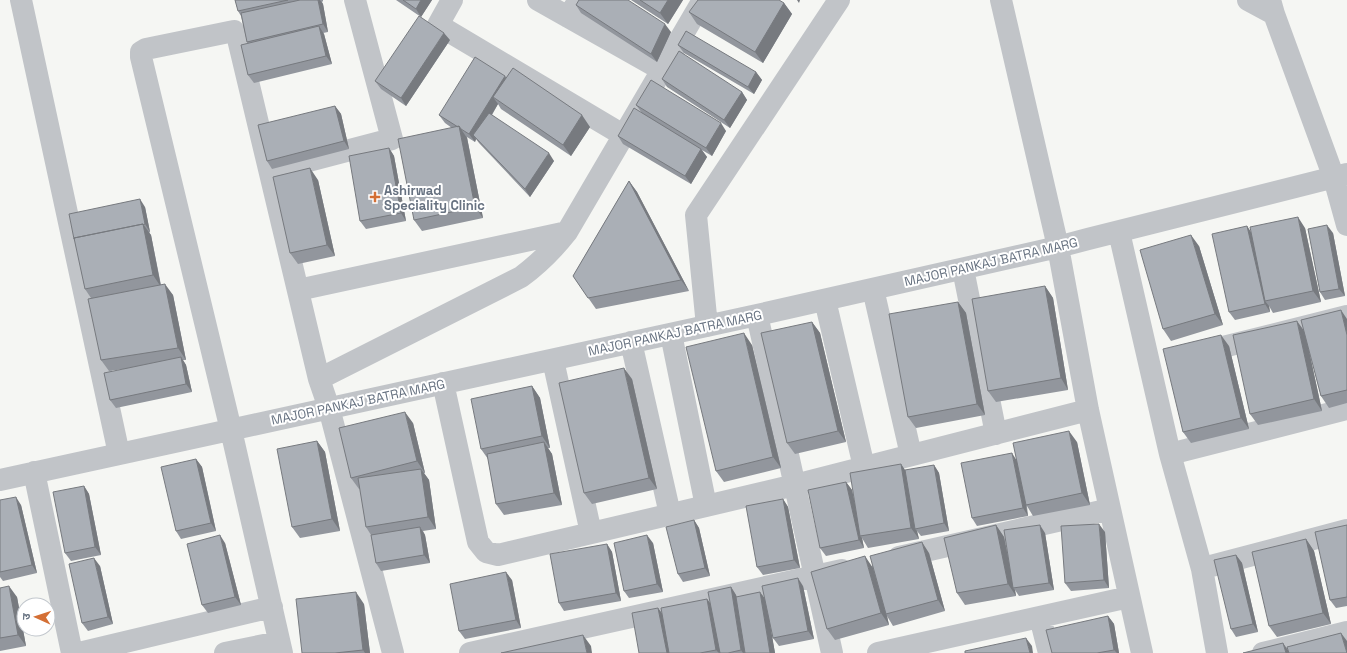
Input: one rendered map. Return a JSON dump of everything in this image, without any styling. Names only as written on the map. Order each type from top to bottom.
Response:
[{"type":"street","points":[[21,0],[119,454]]},
{"type":"street","points":[[270,171],[392,139],[356,0]]},
{"type":"street","points":[[452,0],[438,25],[623,136]]},
{"type":"street","points":[[538,0],[573,9],[662,70]]},
{"type":"street","points":[[319,379],[521,277],[552,251],[567,232],[703,0]]},
{"type":"street","points":[[707,326],[696,215],[839,0]]},
{"type":"street","points":[[1001,0],[1058,248],[1088,410],[1142,653]]},
{"type":"street","points":[[1248,0],[1272,7],[1340,176],[1347,225]]},
{"type":"street","points":[[225,653],[280,647],[231,430],[141,52],[146,49],[234,31],[237,35],[319,379],[329,408],[392,653]]},
{"type":"street","name":"MAJOR PANKAJ BATRA MARG","points":[[0,480],[553,360],[1058,248],[1204,209],[1340,176]]},
{"type":"street","points":[[298,290],[567,232]]},
{"type":"street","points":[[1119,232],[1165,361],[1170,454],[1202,569],[1217,653]]},
{"type":"street","points":[[963,269],[996,434]]},
{"type":"street","points":[[873,289],[911,455]]},
{"type":"street","points":[[825,300],[864,467]]},
{"type":"street","points":[[756,315],[832,653]]},
{"type":"street","points":[[1165,361],[1347,316]]},
{"type":"street","points":[[671,334],[706,506]]},
{"type":"street","points":[[632,342],[670,514]]},
{"type":"street","points":[[553,360],[591,533]]},
{"type":"street","points":[[443,383],[478,542],[486,552],[498,555],[795,485],[1088,410]]},
{"type":"street","points":[[1170,454],[1347,409]]},
{"type":"street","points":[[34,472],[72,653]]},
{"type":"street","points":[[470,653],[1110,509]]},
{"type":"street","points":[[1202,569],[1347,530]]},
{"type":"street","points":[[878,653],[962,644],[1040,617],[1129,597]]},
{"type":"street","points":[[79,653],[272,607]]},
{"type":"street","points":[[1040,617],[1049,653]]},
{"type":"street","points":[[1263,653],[1347,632]]},
{"type":"building","points":[[235,0],[288,0],[238,11]]},
{"type":"building","points":[[300,0],[318,0],[323,24],[247,42],[241,13]]},
{"type":"building","points":[[403,0],[421,0],[416,9]]},
{"type":"building","points":[[579,0],[628,0],[665,24],[651,54],[576,5]]},
{"type":"building","points":[[640,0],[668,0],[660,13]]},
{"type":"building","points":[[698,0],[779,0],[784,3],[755,52],[689,12]]},
{"type":"building","points":[[419,16],[444,33],[401,98],[375,81]]},
{"type":"building","points":[[319,26],[326,56],[248,75],[241,45]]},
{"type":"building","points":[[686,31],[756,72],[748,87],[678,45]]},
{"type":"building","points":[[679,51],[742,92],[724,120],[662,79]]},
{"type":"building","points":[[475,57],[505,76],[469,134],[459,126],[458,127],[439,115]]},
{"type":"building","points":[[513,68],[582,115],[563,145],[493,97]]},
{"type":"building","points":[[651,80],[721,123],[706,148],[636,105]]},
{"type":"building","points":[[335,106],[344,141],[267,161],[258,125]]},
{"type":"building","points":[[634,108],[701,149],[685,176],[618,136]]},
{"type":"building","points":[[489,113],[549,153],[525,189],[473,135]]},
{"type":"building","points":[[459,126],[475,207],[414,220],[398,139]]},
{"type":"building","points":[[389,148],[401,213],[360,221],[349,156]]},
{"type":"building","points":[[310,168],[327,245],[290,253],[273,177]]},
{"type":"building","points":[[629,181],[681,280],[588,298],[573,276]]},
{"type":"building","points":[[140,199],[145,224],[74,239],[69,214]]},
{"type":"building","points":[[1298,217],[1313,291],[1265,301],[1250,227]]},
{"type":"building","points":[[143,224],[153,275],[85,289],[74,238]]},
{"type":"building","points":[[1327,225],[1339,289],[1320,292],[1308,229]]},
{"type":"building","points":[[1247,226],[1265,304],[1229,312],[1212,234]]},
{"type":"building","points":[[1191,235],[1215,314],[1163,329],[1140,250]]},
{"type":"building","points":[[165,284],[178,348],[101,360],[88,299]]},
{"type":"building","points":[[1045,286],[1061,378],[988,391],[972,299]]},
{"type":"building","points":[[958,302],[977,404],[908,417],[889,314]]},
{"type":"building","points":[[1341,310],[1347,335],[1347,390],[1321,396],[1301,320]]},
{"type":"building","points":[[1297,321],[1314,399],[1250,414],[1233,335]]},
{"type":"building","points":[[812,322],[838,431],[787,443],[761,333]]},
{"type":"building","points":[[744,333],[773,457],[716,471],[686,347]]},
{"type":"building","points":[[1221,335],[1241,418],[1183,432],[1163,349]]},
{"type":"building","points":[[181,357],[186,384],[110,400],[104,373]]},
{"type":"building","points":[[624,368],[649,478],[584,493],[559,383]]},
{"type":"building","points":[[532,386],[542,436],[481,449],[471,399]]},
{"type":"building","points":[[405,412],[417,461],[351,478],[339,428]]},
{"type":"building","points":[[1069,431],[1082,493],[1026,505],[1013,443]]},
{"type":"building","points":[[317,441],[332,519],[292,527],[277,449]]},
{"type":"building","points":[[544,442],[554,493],[496,504],[487,454]]},
{"type":"building","points":[[1012,453],[1023,508],[972,518],[961,463]]},
{"type":"building","points":[[196,459],[211,523],[176,531],[161,467]]},
{"type":"building","points":[[901,464],[911,528],[860,536],[850,473]]},
{"type":"building","points":[[934,465],[944,523],[915,529],[905,470]]},
{"type":"building","points":[[421,469],[428,517],[366,527],[358,478]]},
{"type":"building","points":[[846,482],[859,540],[820,548],[808,490]]},
{"type":"building","points":[[84,486],[95,547],[65,553],[53,492]]},
{"type":"building","points":[[16,497],[32,565],[0,572],[0,500]]},
{"type":"building","points":[[783,499],[794,560],[757,567],[746,506]]},
{"type":"building","points":[[694,520],[705,568],[678,574],[666,527]]},
{"type":"building","points":[[1099,524],[1104,580],[1065,583],[1061,526]]},
{"type":"building","points":[[996,525],[1008,584],[957,593],[944,538]]},
{"type":"building","points":[[1040,525],[1049,583],[1013,588],[1004,530]]},
{"type":"building","points":[[1347,525],[1347,597],[1330,600],[1315,532]]},
{"type":"building","points":[[420,527],[424,555],[376,563],[371,535]]},
{"type":"building","points":[[220,535],[235,597],[202,605],[187,544]]},
{"type":"building","points":[[647,535],[657,584],[624,591],[614,543]]},
{"type":"building","points":[[1306,539],[1323,613],[1269,626],[1252,552]]},
{"type":"building","points":[[922,542],[938,600],[886,614],[870,556]]},
{"type":"building","points":[[607,544],[616,593],[559,603],[550,554]]},
{"type":"building","points":[[1236,555],[1253,624],[1231,629],[1214,560]]},
{"type":"building","points":[[865,556],[881,613],[827,629],[811,572]]},
{"type":"building","points":[[94,558],[108,617],[82,623],[69,564]]},
{"type":"building","points":[[506,572],[516,620],[459,631],[450,584]]},
{"type":"building","points":[[798,578],[808,631],[773,638],[762,586]]},
{"type":"building","points":[[9,586],[16,624],[16,635],[0,638],[0,588]]},
{"type":"building","points":[[731,587],[741,650],[720,653],[708,592]]},
{"type":"building","points":[[356,592],[363,650],[335,653],[302,653],[296,599]]},
{"type":"building","points":[[760,592],[770,653],[745,653],[736,597]]},
{"type":"building","points":[[707,599],[716,650],[700,653],[669,653],[661,608]]},
{"type":"building","points":[[658,608],[667,653],[639,653],[632,613]]},
{"type":"building","points":[[1108,616],[1114,650],[1097,653],[1052,653],[1046,630]]},
{"type":"building","points":[[1341,633],[1347,653],[1289,653],[1287,647]]},
{"type":"building","points":[[583,635],[587,653],[501,653]]},
{"type":"building","points":[[1026,638],[1030,653],[965,653],[965,651]]},
{"type":"building","points":[[1283,643],[1286,653],[1243,653]]},
{"type":"place","name":"Ashirwad Speciality Clinic","points":[[375,197]]}]
